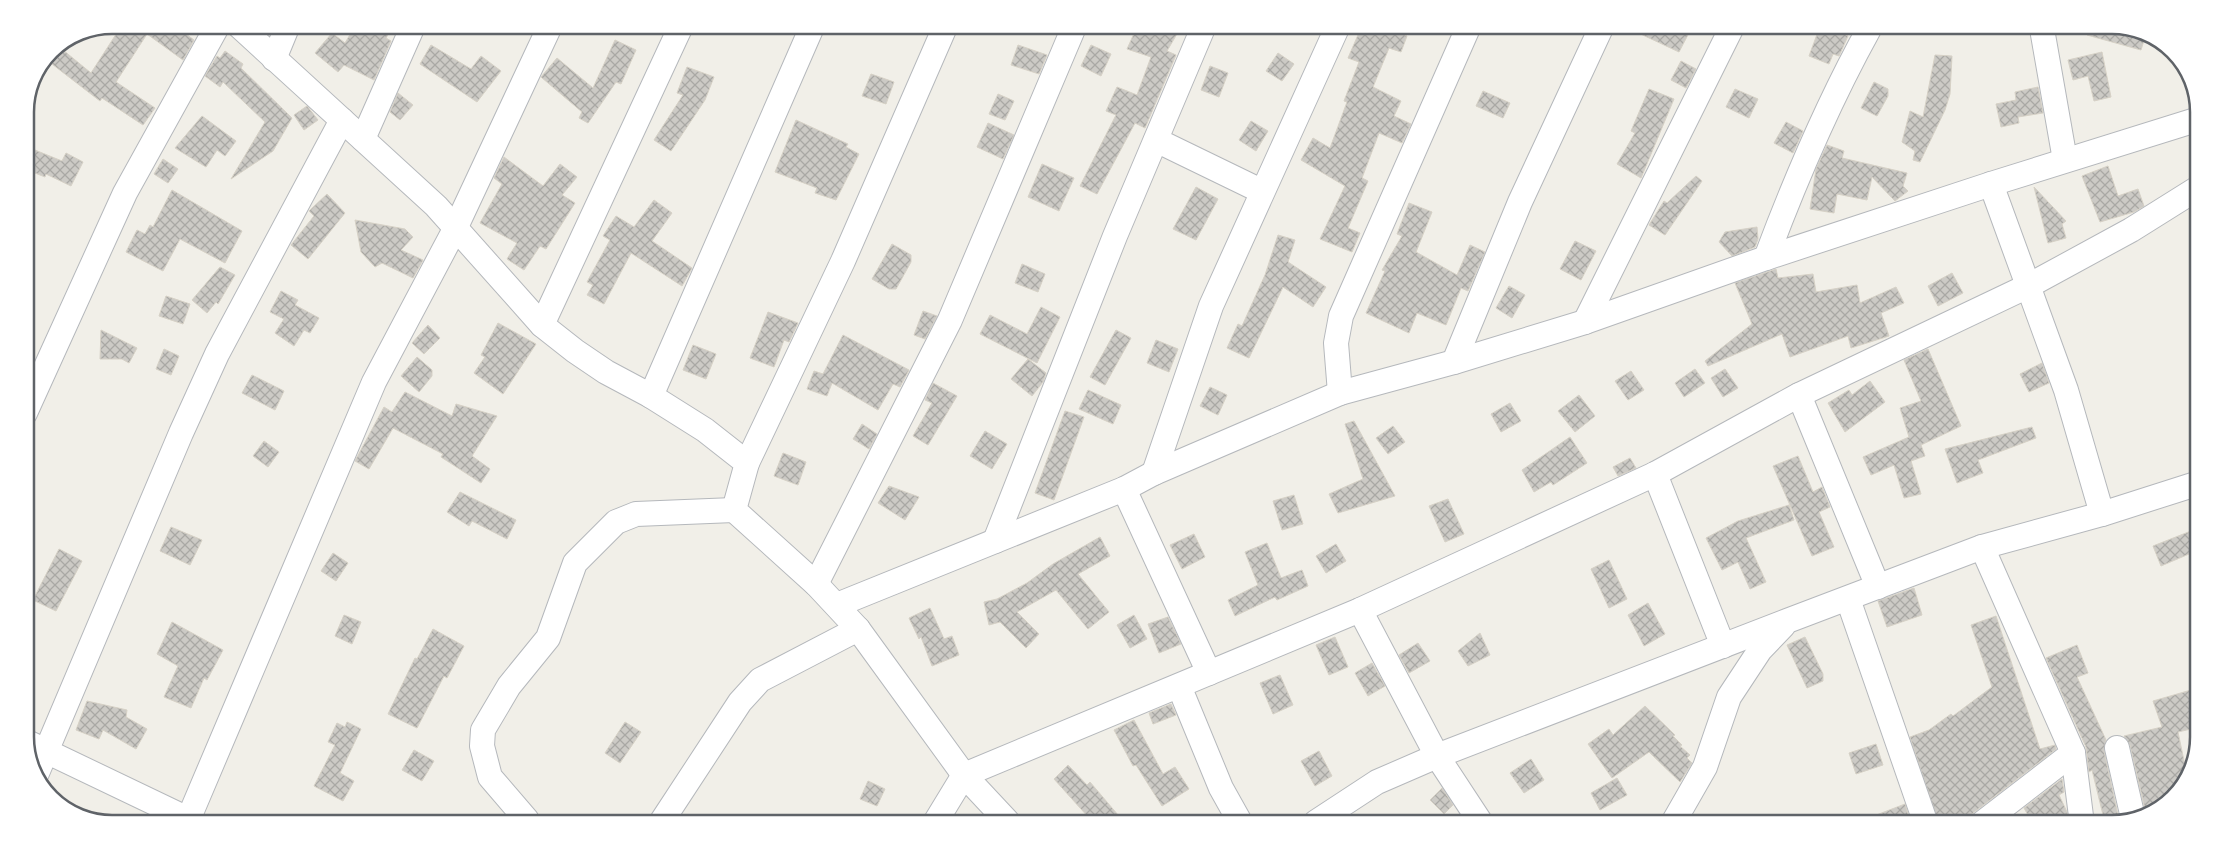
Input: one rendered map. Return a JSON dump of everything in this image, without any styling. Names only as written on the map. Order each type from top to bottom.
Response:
[{"type":"street","points":[[34,393],[125,193],[213,34]]},
{"type":"street","points":[[248,34],[436,206],[542,325],[606,372],[651,396],[705,430],[747,464]]},
{"type":"street","points":[[274,59],[284,34]]},
{"type":"street","points":[[363,138],[409,34]]},
{"type":"street","points":[[191,815],[374,382],[455,228],[546,34]]},
{"type":"street","points":[[542,325],[677,34]]},
{"type":"street","points":[[651,396],[809,34]]},
{"type":"street","points":[[734,510],[747,464],[843,261],[942,34]]},
{"type":"street","points":[[816,584],[950,320],[1071,34]]},
{"type":"street","points":[[995,541],[1115,236],[1201,34]]},
{"type":"street","points":[[1154,473],[1211,306],[1334,34]]},
{"type":"street","points":[[1340,393],[1336,343],[1341,316],[1353,285],[1465,34]]},
{"type":"street","points":[[1454,362],[1520,202],[1599,34]]},
{"type":"street","points":[[1585,322],[1729,34]]},
{"type":"street","points":[[1766,258],[1799,170],[1866,34]]},
{"type":"street","points":[[2043,34],[2065,160]]},
{"type":"street","points":[[40,766],[180,433],[217,354],[342,120]]},
{"type":"street","points":[[837,605],[1124,489],[1154,473],[1340,393],[1454,362],[1585,322],[1766,258],[2065,160],[2190,122]]},
{"type":"street","points":[[1156,140],[1262,191]]},
{"type":"street","points":[[1991,184],[2030,285],[2066,390],[2102,514]]},
{"type":"street","points":[[940,815],[964,775],[1360,610],[1654,474],[1799,395],[2030,285],[2131,230],[2190,193]]},
{"type":"street","points":[[1799,395],[1878,587]]},
{"type":"street","points":[[1654,474],[1723,646]]},
{"type":"street","points":[[1327,815],[1377,782],[1437,756],[1787,621],[1982,547],[2102,514],[2190,486]]},
{"type":"street","points":[[1124,489],[1209,673]]},
{"type":"street","points":[[523,815],[490,777],[482,746],[483,730],[508,686],[548,638],[575,564],[616,522],[636,514],[734,510],[816,584],[858,628],[964,775],[1001,815]]},
{"type":"street","points":[[1982,547],[2074,753],[2081,815]]},
{"type":"street","points":[[1848,599],[1923,815]]},
{"type":"street","points":[[1360,610],[1437,756],[1476,815]]},
{"type":"street","points":[[1678,815],[1705,767],[1729,697],[1760,650],[1787,621]]},
{"type":"street","points":[[666,815],[740,702],[760,680],[858,628]]},
{"type":"street","points":[[1179,686],[1221,788],[1236,815]]},
{"type":"street","points":[[34,745],[181,815]]},
{"type":"street","points":[[2117,748],[2132,813]]},
{"type":"street","points":[[1993,815],[2074,753]]},
{"type":"building","points":[[116,34],[147,34],[116,82],[155,108],[143,125],[102,98],[100,101],[52,64],[64,51],[91,73]]},
{"type":"building","points":[[147,34],[186,34],[194,40],[183,60]]},
{"type":"building","points":[[331,34],[345,43],[350,34],[388,34],[386,38],[391,41],[374,80],[344,65],[338,72],[315,53]]},
{"type":"building","points":[[1134,34],[1177,34],[1167,51],[1176,55],[1145,128],[1135,123],[1097,194],[1080,186],[1116,115],[1106,111],[1117,87],[1137,95],[1151,57],[1127,49]]},
{"type":"building","points":[[1358,34],[1402,34],[1407,36],[1401,52],[1389,48],[1373,87],[1401,101],[1394,116],[1411,124],[1402,143],[1379,133],[1362,178],[1368,181],[1348,228],[1360,233],[1352,252],[1320,239],[1345,186],[1301,160],[1313,138],[1330,148],[1347,102],[1344,101],[1359,62],[1348,58]]},
{"type":"building","points":[[1641,34],[1688,34],[1679,52]]},
{"type":"building","points":[[1817,34],[1844,34],[1848,36],[1839,56],[1833,54],[1829,64],[1809,56]]},
{"type":"building","points":[[2122,34],[2144,41],[2141,50],[2087,35]]},
{"type":"building","points":[[615,40],[636,50],[621,84],[616,82],[588,123],[579,118],[582,112],[541,77],[557,58],[593,88]]},
{"type":"building","points":[[431,45],[471,69],[481,56],[501,71],[477,102],[420,64]]},
{"type":"building","points":[[1018,45],[1047,55],[1039,74],[1011,65]]},
{"type":"building","points":[[1091,45],[1111,54],[1101,76],[1081,66]]},
{"type":"building","points":[[225,51],[243,64],[241,68],[292,118],[273,151],[231,179],[265,122],[223,82],[220,87],[205,76],[217,56],[220,58]]},
{"type":"building","points":[[2102,52],[2111,97],[2094,101],[2088,76],[2073,80],[2068,60]]},
{"type":"building","points":[[1278,53],[1294,64],[1282,81],[1266,71]]},
{"type":"building","points":[[1935,55],[1952,56],[1950,94],[1945,110],[1920,162],[1913,160],[1915,151],[1902,142],[1910,111],[1923,117]]},
{"type":"building","points":[[1681,61],[1696,69],[1686,88],[1671,80]]},
{"type":"building","points":[[1210,66],[1228,73],[1219,97],[1201,90]]},
{"type":"building","points":[[687,67],[714,77],[705,100],[671,151],[654,140],[683,95],[677,93]]},
{"type":"building","points":[[871,74],[894,82],[886,104],[862,96]]},
{"type":"building","points":[[1874,82],[1888,89],[1888,96],[1877,116],[1861,108]]},
{"type":"building","points":[[2038,87],[2043,113],[2018,117],[2019,123],[2001,127],[1996,104],[2016,100],[2015,92]]},
{"type":"building","points":[[1649,89],[1674,99],[1641,178],[1617,164],[1635,133],[1631,131]]},
{"type":"building","points":[[1735,89],[1758,99],[1749,118],[1726,107]]},
{"type":"building","points":[[1483,91],[1510,103],[1503,118],[1476,106]]},
{"type":"building","points":[[398,93],[413,105],[400,120],[390,112]]},
{"type":"building","points":[[998,94],[1014,101],[1005,120],[989,114]]},
{"type":"building","points":[[307,106],[318,120],[304,130],[294,115]]},
{"type":"building","points":[[202,116],[236,141],[225,156],[217,150],[206,167],[175,148]]},
{"type":"building","points":[[796,120],[848,144],[846,147],[859,154],[836,200],[815,193],[817,188],[775,172]]},
{"type":"building","points":[[1251,121],[1268,131],[1256,151],[1239,140]]},
{"type":"building","points":[[1786,122],[1803,131],[1793,153],[1774,143]]},
{"type":"building","points":[[988,123],[1014,135],[1003,159],[977,147]]},
{"type":"building","points":[[1827,145],[1844,151],[1842,158],[1907,173],[1903,186],[1908,191],[1895,201],[1872,177],[1867,200],[1837,194],[1834,213],[1810,209],[1816,169]]},
{"type":"building","points":[[34,150],[62,161],[66,153],[83,162],[71,186],[46,174],[45,177],[34,173]]},
{"type":"building","points":[[504,157],[543,186],[560,164],[577,177],[562,195],[575,203],[546,249],[540,246],[524,270],[507,259],[517,243],[480,223],[502,184],[494,178]]},
{"type":"building","points":[[163,159],[178,169],[168,183],[154,174]]},
{"type":"building","points":[[1042,164],[1074,178],[1059,211],[1028,197]]},
{"type":"building","points":[[2108,166],[2118,196],[2138,189],[2144,206],[2134,212],[2100,222],[2082,176]]},
{"type":"building","points":[[1696,176],[1702,181],[1665,235],[1649,225],[1664,201],[1667,203]]},
{"type":"building","points":[[1196,187],[1218,199],[1196,240],[1173,229]]},
{"type":"building","points":[[2034,187],[2066,221],[2062,224],[2066,238],[2048,243]]},
{"type":"building","points":[[172,190],[242,231],[225,263],[180,239],[163,271],[126,252],[137,230],[145,234],[150,225],[153,227]]},
{"type":"building","points":[[327,194],[345,213],[308,259],[291,245],[314,216],[309,211]]},
{"type":"building","points":[[654,200],[672,213],[652,241],[692,268],[682,286],[631,253],[604,304],[587,295],[593,285],[587,282],[610,240],[603,236],[616,216],[634,227]]},
{"type":"building","points":[[1409,203],[1432,212],[1416,252],[1457,275],[1470,245],[1485,252],[1468,291],[1461,288],[1446,325],[1417,313],[1409,333],[1366,313],[1385,271],[1382,270],[1402,236],[1397,234]]},
{"type":"building","points":[[355,220],[405,229],[413,237],[401,250],[423,260],[413,278],[382,263],[375,267],[361,252]]},
{"type":"building","points":[[1757,227],[1758,239],[1755,247],[1732,256],[1719,242],[1725,232]]},
{"type":"building","points":[[1278,235],[1295,240],[1288,262],[1326,287],[1313,307],[1283,287],[1249,358],[1227,348],[1238,324],[1242,326],[1265,275]]},
{"type":"building","points":[[1575,241],[1596,251],[1581,280],[1560,269]]},
{"type":"building","points":[[892,244],[911,255],[911,262],[896,289],[889,289],[872,279]]},
{"type":"building","points":[[1022,264],[1045,274],[1038,292],[1015,283]]},
{"type":"building","points":[[220,267],[235,275],[218,304],[216,302],[207,313],[192,300]]},
{"type":"building","points":[[1776,269],[1778,278],[1813,274],[1816,292],[1857,285],[1860,303],[1896,287],[1904,303],[1881,313],[1889,336],[1851,348],[1848,336],[1790,357],[1782,334],[1708,366],[1705,361],[1752,324],[1735,283]]},
{"type":"building","points":[[1952,273],[1963,293],[1938,306],[1928,286]]},
{"type":"building","points":[[1509,286],[1525,295],[1512,318],[1496,308]]},
{"type":"building","points":[[281,291],[298,300],[295,305],[319,318],[310,333],[304,330],[294,346],[275,333],[284,319],[270,312]]},
{"type":"building","points":[[166,296],[190,304],[183,324],[159,316]]},
{"type":"building","points":[[1041,307],[1060,317],[1037,363],[980,334],[990,315],[1027,334]]},
{"type":"building","points":[[923,311],[937,316],[925,339],[914,335]]},
{"type":"building","points":[[768,312],[798,323],[789,342],[784,340],[774,367],[750,358]]},
{"type":"building","points":[[498,323],[536,344],[503,394],[474,373],[485,357],[481,355]]},
{"type":"building","points":[[428,325],[440,338],[424,354],[412,343]]},
{"type":"building","points":[[101,330],[137,348],[129,363],[122,359],[100,359]]},
{"type":"building","points":[[1116,330],[1131,338],[1105,385],[1090,377]]},
{"type":"building","points":[[843,335],[909,370],[900,387],[893,384],[878,410],[832,383],[827,396],[807,389],[814,371],[823,374]]},
{"type":"building","points":[[1156,340],[1178,349],[1169,372],[1147,363]]},
{"type":"building","points":[[693,345],[716,354],[706,379],[683,370]]},
{"type":"building","points":[[164,349],[179,356],[171,375],[156,369]]},
{"type":"building","points":[[1928,349],[1961,426],[1921,445],[1925,456],[1911,461],[1921,494],[1904,498],[1894,465],[1871,475],[1863,457],[1909,437],[1900,408],[1921,401],[1904,360]]},
{"type":"building","points":[[417,357],[432,370],[432,376],[419,392],[401,376]]},
{"type":"building","points":[[1028,359],[1046,373],[1043,382],[1032,396],[1011,379]]},
{"type":"building","points":[[2042,363],[2049,383],[2029,392],[2020,374]]},
{"type":"building","points":[[1695,369],[1705,383],[1684,397],[1675,383]]},
{"type":"building","points":[[1725,369],[1738,388],[1723,397],[1711,378]]},
{"type":"building","points":[[1631,371],[1644,390],[1628,400],[1615,381]]},
{"type":"building","points":[[252,375],[284,391],[275,410],[242,393]]},
{"type":"building","points":[[1870,381],[1885,402],[1845,432],[1828,403],[1849,390],[1852,395]]},
{"type":"building","points":[[933,383],[957,396],[928,445],[913,436],[932,403],[925,400]]},
{"type":"building","points":[[1210,387],[1227,395],[1218,415],[1200,406]]},
{"type":"building","points":[[1088,390],[1121,405],[1113,424],[1079,409]]},
{"type":"building","points":[[405,392],[452,416],[456,404],[497,416],[472,456],[490,469],[481,483],[441,457],[443,454],[393,428],[369,469],[355,461],[384,407],[392,412]]},
{"type":"building","points":[[1579,395],[1595,416],[1575,432],[1558,411]]},
{"type":"building","points":[[1510,403],[1521,421],[1501,432],[1491,414]]},
{"type":"building","points":[[1065,411],[1084,417],[1054,500],[1035,493]]},
{"type":"building","points":[[1354,421],[1395,496],[1338,513],[1329,494],[1363,479],[1345,424]]},
{"type":"building","points":[[862,424],[877,434],[869,449],[853,439]]},
{"type":"building","points":[[1393,426],[1405,442],[1388,454],[1376,438]]},
{"type":"building","points":[[2032,427],[2036,438],[1978,460],[1983,473],[1957,483],[1945,449]]},
{"type":"building","points":[[985,431],[1007,444],[992,469],[970,456]]},
{"type":"building","points":[[1570,437],[1587,463],[1553,485],[1551,482],[1534,492],[1522,470]]},
{"type":"building","points":[[264,441],[279,452],[268,467],[253,456]]},
{"type":"building","points":[[783,453],[806,462],[798,485],[774,476]]},
{"type":"building","points":[[1798,456],[1813,492],[1822,487],[1830,507],[1819,512],[1834,547],[1812,556],[1773,466]]},
{"type":"building","points":[[1630,458],[1636,468],[1618,476],[1613,467]]},
{"type":"building","points":[[889,486],[919,497],[905,520],[878,503]]},
{"type":"building","points":[[460,492],[516,520],[507,539],[472,521],[469,526],[447,512]]},
{"type":"building","points":[[1294,495],[1303,524],[1282,530],[1273,501]]},
{"type":"building","points":[[1448,499],[1464,534],[1445,542],[1429,506]]},
{"type":"building","points":[[1789,505],[1794,520],[1746,538],[1766,582],[1750,589],[1738,562],[1722,570],[1706,538],[1738,521]]},
{"type":"building","points":[[171,527],[202,540],[190,565],[160,551]]},
{"type":"building","points":[[2190,531],[2190,554],[2161,566],[2153,546]]},
{"type":"building","points":[[1194,534],[1205,557],[1182,569],[1170,545]]},
{"type":"building","points":[[1100,537],[1110,556],[1078,574],[1109,612],[1088,629],[1056,590],[1017,612],[1039,634],[1026,648],[1000,622],[989,625],[984,602],[997,599],[1027,583],[1053,564]]},
{"type":"building","points":[[1267,543],[1281,578],[1302,570],[1308,586],[1277,600],[1275,597],[1235,616],[1228,600],[1258,585],[1245,552]]},
{"type":"building","points":[[1336,544],[1346,561],[1326,573],[1316,556]]},
{"type":"building","points":[[59,549],[82,561],[56,611],[34,600]]},
{"type":"building","points":[[333,553],[348,563],[336,581],[321,571]]},
{"type":"building","points":[[1609,560],[1627,599],[1609,608],[1591,569]]},
{"type":"building","points":[[1914,588],[1922,615],[1887,627],[1878,601]]},
{"type":"building","points":[[1648,603],[1665,634],[1644,646],[1628,615]]},
{"type":"building","points":[[930,608],[944,639],[952,636],[959,655],[932,666],[921,637],[919,639],[909,618]]},
{"type":"building","points":[[344,615],[361,622],[352,644],[335,636]]},
{"type":"building","points":[[1134,615],[1147,639],[1130,648],[1117,625]]},
{"type":"building","points":[[1996,616],[2040,749],[2055,745],[2056,749],[1971,815],[1936,815],[1910,737],[1929,730],[1951,714],[1953,716],[1992,687],[1971,625]]},
{"type":"building","points":[[1168,617],[1181,644],[1159,653],[1148,624]]},
{"type":"building","points":[[172,622],[223,650],[207,680],[204,678],[191,708],[164,697],[178,666],[157,654]]},
{"type":"building","points":[[433,629],[464,646],[447,678],[444,676],[417,728],[388,714],[415,658],[417,659]]},
{"type":"building","points":[[1480,633],[1490,655],[1468,666],[1458,651]]},
{"type":"building","points":[[1335,637],[1348,667],[1329,675],[1316,645]]},
{"type":"building","points":[[1805,637],[1823,674],[1823,681],[1807,688],[1787,645]]},
{"type":"building","points":[[1418,643],[1430,661],[1409,673],[1399,655]]},
{"type":"building","points":[[2077,645],[2088,673],[2077,677],[2106,740],[2104,751],[2118,815],[2103,815],[2092,770],[2089,772],[2086,747],[2046,658]]},
{"type":"building","points":[[1372,663],[1385,686],[1368,696],[1355,673]]},
{"type":"building","points":[[1280,675],[1293,705],[1273,714],[1260,683]]},
{"type":"building","points":[[2190,690],[2190,729],[2178,732],[2185,765],[2182,772],[2164,796],[2145,808],[2130,745],[2124,736],[2162,727],[2153,701]]},
{"type":"building","points":[[87,701],[127,710],[126,717],[147,729],[136,749],[103,730],[99,739],[76,730]]},
{"type":"building","points":[[1171,704],[1176,715],[1153,724],[1149,713]]},
{"type":"building","points":[[1645,706],[1675,735],[1673,736],[1682,745],[1680,746],[1690,755],[1687,758],[1692,763],[1680,782],[1649,752],[1612,778],[1588,744],[1609,729],[1613,735]]},
{"type":"building","points":[[1134,720],[1163,774],[1175,767],[1189,789],[1162,806],[1136,765],[1133,766],[1114,730]]},
{"type":"building","points":[[347,722],[361,729],[340,773],[354,781],[343,801],[314,786],[335,745],[328,742],[337,723],[345,727]]},
{"type":"building","points":[[625,722],[641,732],[620,763],[605,753]]},
{"type":"building","points":[[1876,744],[1883,765],[1856,774],[1849,753]]},
{"type":"building","points":[[414,750],[434,761],[422,781],[402,770]]},
{"type":"building","points":[[1319,751],[1332,776],[1315,786],[1301,761]]},
{"type":"building","points":[[1531,759],[1544,780],[1524,793],[1510,773]]},
{"type":"building","points":[[1068,765],[1087,785],[1090,782],[1118,815],[1086,815],[1054,779]]},
{"type":"building","points":[[1617,778],[1627,795],[1600,810],[1591,793]]},
{"type":"building","points":[[2062,779],[2064,792],[2059,795],[2067,815],[2028,815],[2024,808]]},
{"type":"building","points":[[868,781],[885,789],[877,806],[860,799]]},
{"type":"building","points":[[1442,788],[1453,805],[1444,814],[1430,800]]},
{"type":"building","points":[[1905,804],[1908,815],[1876,815]]}]
